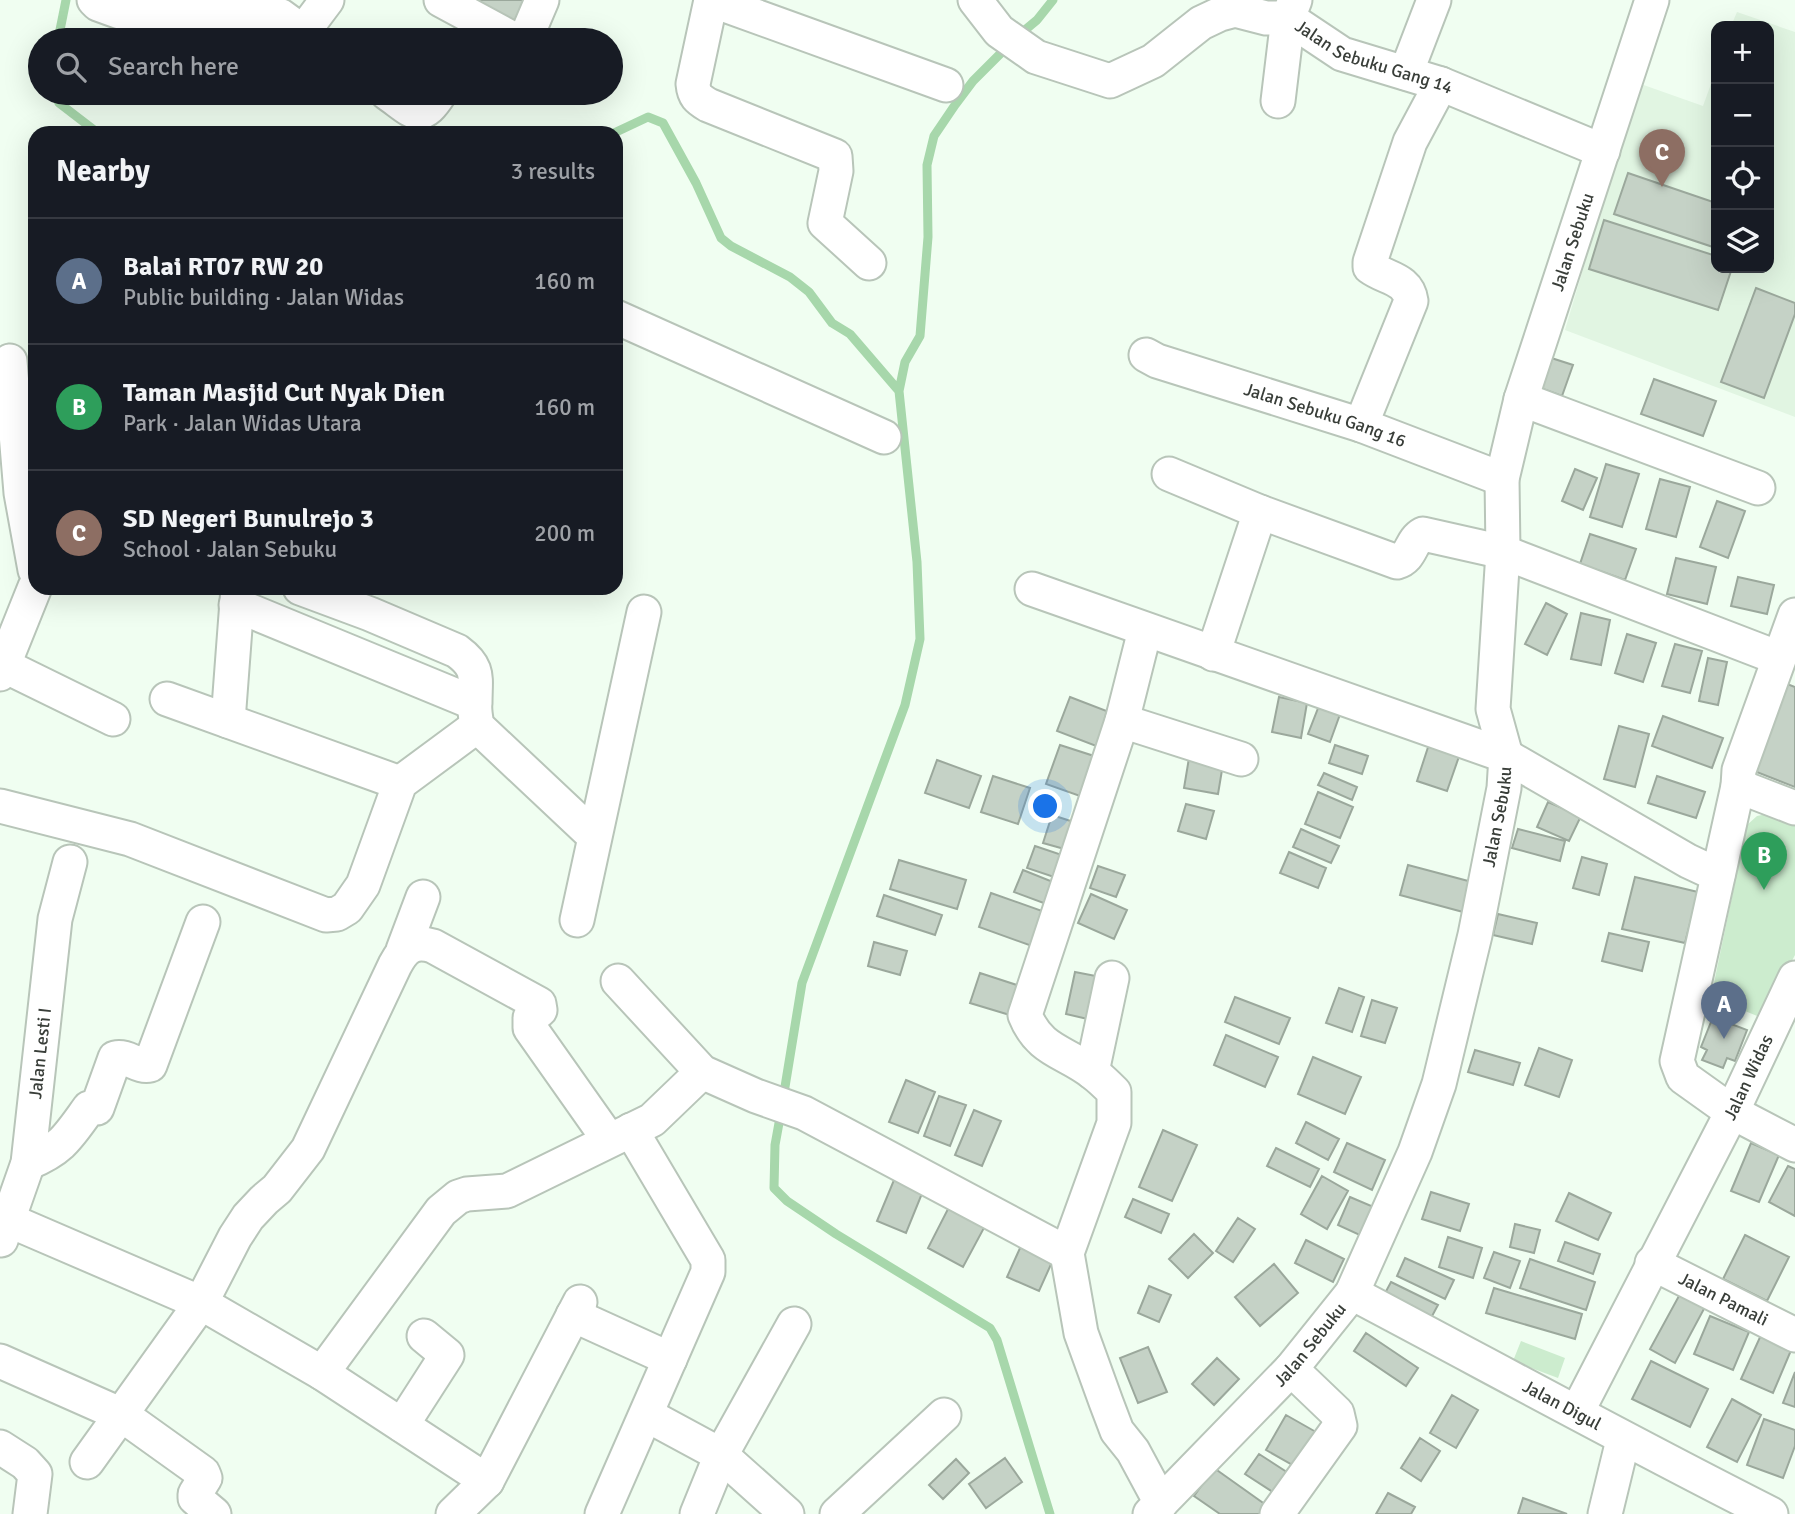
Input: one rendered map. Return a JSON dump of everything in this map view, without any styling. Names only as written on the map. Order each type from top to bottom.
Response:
[{"type":"street","points":[[94,0],[97,4],[120,12],[269,12],[281,16],[297,28]]},
{"type":"street","points":[[312,28],[327,0]]},
{"type":"street","points":[[441,0],[475,28]]},
{"type":"street","points":[[530,28],[542,0]]},
{"type":"street","points":[[869,262],[825,223],[836,171],[835,156],[698,99],[694,92],[710,0],[946,85]]},
{"type":"street","name":"Jalan Sebuku Gang 14","points":[[975,0],[999,31],[1036,57],[1110,80],[1153,61],[1201,23],[1220,13],[1235,10],[1266,18],[1292,9],[1342,54],[1441,84],[1603,151]]},
{"type":"street","points":[[1406,73],[1434,0]]},
{"type":"street","name":"Jalan Sebuku","points":[[1155,1508],[1291,1368],[1352,1293],[1415,1152],[1439,1084],[1475,935],[1504,788],[1506,756],[1493,709],[1503,552],[1503,479],[1521,398],[1652,0]]},
{"type":"street","points":[[1278,101],[1292,9]]},
{"type":"street","points":[[1361,425],[1411,301],[1405,285],[1375,271],[1370,267],[1370,262],[1410,142],[1441,84]]},
{"type":"street","points":[[405,105],[423,112],[432,105]]},
{"type":"street","points":[[623,320],[884,437]]},
{"type":"street","name":"Jalan Sebuku Gang 16","points":[[1146,355],[1157,361],[1361,425],[1503,479]]},
{"type":"street","points":[[10,361],[21,494],[28,532]]},
{"type":"street","points":[[1521,398],[1758,488]]},
{"type":"street","points":[[1169,474],[1260,512],[1397,562],[1407,556],[1417,537],[1423,534],[1503,552],[1776,657]]},
{"type":"street","points":[[1213,654],[1260,512]]},
{"type":"street","points":[[1032,589],[1506,756],[1688,861],[1718,874]]},
{"type":"street","points":[[32,595],[2,669],[113,719]]},
{"type":"street","points":[[0,806],[130,839],[326,915],[337,914],[347,908],[363,885],[400,783],[476,715],[477,678],[470,660],[457,651],[374,601],[340,595]]},
{"type":"street","points":[[228,721],[237,597],[476,715],[594,836]]},
{"type":"street","points":[[577,919],[644,612]]},
{"type":"street","points":[[1577,1412],[1732,1112],[1683,1077],[1677,1061],[1738,786],[1738,770],[1795,615]]},
{"type":"street","points":[[1145,630],[1122,721],[1025,1015],[1031,1031],[1047,1046],[1092,1072],[1114,1092],[1114,1122],[1066,1253],[1081,1333],[1105,1402],[1117,1431],[1133,1451],[1155,1508]]},
{"type":"street","points":[[167,699],[400,783]]},
{"type":"street","points":[[1122,721],[1241,759]]},
{"type":"street","points":[[1738,786],[1795,808]]},
{"type":"street","name":"Jalan Lesti I","points":[[3,1230],[28,1163],[55,919],[70,862]]},
{"type":"street","points":[[87,1462],[201,1303],[248,1217],[277,1189],[313,1139],[403,950],[423,897]]},
{"type":"street","points":[[28,1163],[48,1155],[64,1143],[89,1108],[97,1108],[115,1058],[127,1058],[145,1066],[151,1064],[203,922]]},
{"type":"street","points":[[403,950],[423,943],[433,946],[539,1004],[540,1010],[530,1018],[530,1028],[620,1135],[708,1261],[708,1272],[602,1514]]},
{"type":"street","points":[[1092,1072],[1112,978]]},
{"type":"street","name":"Jalan Widas","points":[[1795,978],[1732,1112],[1795,1145]]},
{"type":"street","points":[[618,981],[702,1072],[756,1096],[804,1113],[1066,1253]]},
{"type":"street","points":[[322,1373],[441,1211],[458,1197],[507,1191],[652,1120],[702,1072]]},
{"type":"street","points":[[3,1230],[201,1303],[322,1373],[487,1481]]},
{"type":"street","name":"Jalan Pamali","points":[[1652,1263],[1795,1335]]},
{"type":"street","name":"Jalan Digul","points":[[1352,1293],[1577,1412],[1623,1440],[1771,1514]]},
{"type":"street","points":[[453,1514],[487,1481],[576,1308],[670,1359]]},
{"type":"street","points":[[697,1514],[721,1455],[794,1324]]},
{"type":"street","points":[[402,1425],[447,1355],[424,1336]]},
{"type":"street","points":[[0,1362],[122,1415],[203,1473],[205,1478],[195,1498],[214,1514]]},
{"type":"street","points":[[1277,1514],[1340,1426],[1337,1413],[1291,1368]]},
{"type":"street","points":[[647,1415],[721,1455],[787,1514]]},
{"type":"street","points":[[836,1514],[944,1415]]},
{"type":"street","points":[[1605,1514],[1623,1440]]},
{"type":"street","points":[[0,1447],[25,1463],[35,1474],[30,1514]]},
{"type":"shaded area","points":[[1737,12],[1763,21],[1733,21]]},
{"type":"shaded area","points":[[1774,25],[1795,32],[1795,417],[1565,330],[1638,83],[1703,106],[1711,84],[1711,273],[1774,273]]},
{"type":"shaded area","points":[[1771,813],[1795,823],[1795,955],[1762,1018],[1711,997],[1747,825],[1757,816]]},
{"type":"shaded area","points":[[1521,1341],[1565,1358],[1558,1378],[1513,1361]]},
{"type":"building","points":[[457,0],[536,0],[524,28],[514,28]]},
{"type":"building","points":[[1628,173],[1711,201],[1711,246],[1614,214]]},
{"type":"building","points":[[1604,220],[1711,254],[1711,273],[1730,273],[1718,310],[1589,269]]},
{"type":"building","points":[[1756,288],[1795,303],[1795,314],[1764,398],[1721,382]]},
{"type":"building","points":[[1542,355],[1573,365],[1562,396],[1532,385]]},
{"type":"building","points":[[1654,379],[1716,401],[1703,436],[1641,414]]},
{"type":"building","points":[[1606,464],[1639,474],[1622,527],[1590,517]]},
{"type":"building","points":[[1575,469],[1597,478],[1583,510],[1562,501]]},
{"type":"building","points":[[1660,479],[1690,487],[1676,537],[1646,529]]},
{"type":"building","points":[[1717,501],[1745,511],[1728,558],[1700,547]]},
{"type":"building","points":[[1590,534],[1636,549],[1625,580],[1580,564]]},
{"type":"building","points":[[1676,558],[1716,567],[1707,604],[1667,594]]},
{"type":"building","points":[[1738,577],[1774,585],[1767,614],[1731,606]]},
{"type":"building","points":[[1546,603],[1567,614],[1547,655],[1525,644]]},
{"type":"building","points":[[1581,613],[1610,620],[1601,665],[1571,659]]},
{"type":"building","points":[[1627,634],[1656,643],[1643,682],[1615,673]]},
{"type":"building","points":[[1675,644],[1702,651],[1690,693],[1662,686]]},
{"type":"building","points":[[1708,658],[1727,662],[1718,705],[1699,701]]},
{"type":"building","points":[[1782,682],[1795,687],[1795,787],[1749,769]]},
{"type":"building","points":[[1070,697],[1117,715],[1104,749],[1057,731]]},
{"type":"building","points":[[1279,697],[1307,703],[1301,738],[1272,732]]},
{"type":"building","points":[[1322,698],[1343,706],[1330,742],[1308,734]]},
{"type":"building","points":[[1663,716],[1723,738],[1712,768],[1652,746]]},
{"type":"building","points":[[1619,726],[1649,734],[1635,787],[1604,779]]},
{"type":"building","points":[[1432,735],[1463,745],[1447,791],[1417,781]]},
{"type":"building","points":[[1060,745],[1094,756],[1080,796],[1046,784]]},
{"type":"building","points":[[1335,745],[1368,756],[1362,774],[1329,763]]},
{"type":"building","points":[[1189,758],[1223,764],[1218,794],[1184,788]]},
{"type":"building","points":[[937,760],[981,776],[969,808],[925,793]]},
{"type":"building","points":[[1324,773],[1357,787],[1352,800],[1318,785]]},
{"type":"building","points":[[993,776],[1030,788],[1018,824],[981,812]]},
{"type":"building","points":[[1657,776],[1705,792],[1696,818],[1648,803]]},
{"type":"building","points":[[1318,792],[1353,807],[1340,838],[1305,824]]},
{"type":"building","points":[[1548,802],[1581,816],[1569,841],[1537,827]]},
{"type":"building","points":[[1186,804],[1214,811],[1206,839],[1178,831]]},
{"type":"building","points":[[1052,815],[1083,825],[1075,852],[1043,843]]},
{"type":"building","points":[[1301,829],[1339,846],[1331,863],[1293,847]]},
{"type":"building","points":[[1518,829],[1565,841],[1560,861],[1512,848]]},
{"type":"building","points":[[1035,846],[1068,857],[1060,879],[1027,868]]},
{"type":"building","points":[[1289,852],[1326,868],[1318,888],[1280,873]]},
{"type":"building","points":[[1582,857],[1607,864],[1599,895],[1573,888]]},
{"type":"building","points":[[899,860],[966,880],[957,909],[890,889]]},
{"type":"building","points":[[1408,865],[1472,882],[1463,912],[1400,895]]},
{"type":"building","points":[[1098,866],[1125,875],[1116,897],[1090,888]]},
{"type":"building","points":[[1023,870],[1058,884],[1049,905],[1014,892]]},
{"type":"building","points":[[1635,877],[1698,892],[1685,943],[1622,929]]},
{"type":"building","points":[[991,893],[1045,912],[1032,946],[979,927]]},
{"type":"building","points":[[1091,894],[1127,910],[1114,939],[1078,923]]},
{"type":"building","points":[[884,895],[942,915],[935,935],[877,916]]},
{"type":"building","points":[[1498,914],[1537,923],[1532,944],[1493,935]]},
{"type":"building","points":[[1609,933],[1649,942],[1642,971],[1602,961]]},
{"type":"building","points":[[874,942],[907,951],[900,975],[868,966]]},
{"type":"building","points":[[1075,972],[1101,977],[1092,1020],[1066,1014]]},
{"type":"building","points":[[980,973],[1023,987],[1013,1016],[970,1003]]},
{"type":"building","points":[[1339,988],[1364,997],[1352,1032],[1326,1023]]},
{"type":"building","points":[[1235,997],[1290,1018],[1279,1044],[1225,1022]]},
{"type":"building","points":[[1372,1000],[1397,1008],[1385,1043],[1361,1036]]},
{"type":"building","points":[[1713,1017],[1747,1030],[1735,1061],[1727,1058],[1723,1068],[1702,1060],[1707,1050],[1701,1047]]},
{"type":"building","points":[[1226,1035],[1278,1057],[1265,1087],[1214,1065]]},
{"type":"building","points":[[1539,1048],[1572,1060],[1559,1097],[1525,1085]]},
{"type":"building","points":[[1475,1050],[1520,1063],[1513,1085],[1468,1072]]},
{"type":"building","points":[[1313,1057],[1361,1077],[1345,1114],[1298,1094]]},
{"type":"building","points":[[906,1080],[935,1092],[918,1133],[889,1122]]},
{"type":"building","points":[[939,1096],[966,1105],[950,1146],[924,1136]]},
{"type":"building","points":[[974,1110],[1001,1121],[982,1166],[955,1155]]},
{"type":"building","points":[[1306,1122],[1339,1139],[1328,1160],[1296,1143]]},
{"type":"building","points":[[1163,1130],[1197,1145],[1172,1201],[1139,1187]]},
{"type":"building","points":[[1347,1143],[1385,1160],[1372,1190],[1334,1172]]},
{"type":"building","points":[[1751,1143],[1779,1155],[1759,1202],[1731,1191]]},
{"type":"building","points":[[1276,1148],[1319,1169],[1310,1187],[1267,1166]]},
{"type":"building","points":[[1788,1166],[1795,1169],[1795,1216],[1769,1202]]},
{"type":"building","points":[[1322,1176],[1348,1191],[1327,1229],[1301,1214]]},
{"type":"building","points":[[894,1180],[923,1191],[906,1233],[877,1221]]},
{"type":"building","points":[[1431,1192],[1469,1204],[1460,1231],[1422,1219]]},
{"type":"building","points":[[1569,1193],[1611,1213],[1598,1240],[1556,1221]]},
{"type":"building","points":[[1350,1197],[1376,1208],[1364,1237],[1338,1225]]},
{"type":"building","points":[[1133,1199],[1169,1214],[1161,1233],[1125,1217]]},
{"type":"building","points":[[949,1207],[985,1226],[963,1267],[928,1248]]},
{"type":"building","points":[[1238,1218],[1255,1229],[1233,1262],[1216,1251]]},
{"type":"building","points":[[1515,1224],[1540,1230],[1534,1253],[1510,1247]]},
{"type":"building","points":[[1194,1234],[1213,1253],[1188,1278],[1169,1259]]},
{"type":"building","points":[[1745,1235],[1789,1257],[1767,1301],[1723,1279]]},
{"type":"building","points":[[1025,1237],[1057,1251],[1039,1291],[1007,1277]]},
{"type":"building","points":[[1448,1237],[1482,1248],[1473,1278],[1439,1267]]},
{"type":"building","points":[[1306,1240],[1344,1259],[1333,1282],[1295,1263]]},
{"type":"building","points":[[1565,1242],[1600,1254],[1593,1274],[1558,1261]]},
{"type":"building","points":[[1494,1252],[1520,1261],[1510,1288],[1484,1278]]},
{"type":"building","points":[[1405,1258],[1454,1280],[1445,1299],[1397,1276]]},
{"type":"building","points":[[1530,1259],[1595,1282],[1586,1310],[1520,1288]]},
{"type":"building","points":[[1274,1264],[1298,1293],[1260,1326],[1235,1297]]},
{"type":"building","points":[[1391,1282],[1438,1305],[1431,1318],[1384,1295]]},
{"type":"building","points":[[1149,1286],[1171,1295],[1159,1322],[1138,1313]]},
{"type":"building","points":[[1494,1288],[1582,1314],[1575,1339],[1486,1313]]},
{"type":"building","points":[[1680,1294],[1705,1307],[1675,1363],[1650,1349]]},
{"type":"building","points":[[1710,1316],[1749,1332],[1733,1370],[1694,1354]]},
{"type":"building","points":[[1366,1333],[1418,1368],[1406,1386],[1354,1351]]},
{"type":"building","points":[[1761,1335],[1792,1348],[1773,1393],[1741,1379]]},
{"type":"building","points":[[1148,1347],[1167,1392],[1138,1403],[1120,1358]]},
{"type":"building","points":[[1217,1358],[1239,1379],[1214,1405],[1192,1384]]},
{"type":"building","points":[[1651,1361],[1708,1389],[1690,1427],[1632,1399]]},
{"type":"building","points":[[1795,1372],[1795,1407],[1783,1403]]},
{"type":"building","points":[[1452,1395],[1478,1410],[1456,1448],[1430,1433]]},
{"type":"building","points":[[1732,1399],[1761,1415],[1737,1462],[1707,1447]]},
{"type":"building","points":[[1286,1415],[1323,1436],[1303,1471],[1266,1450]]},
{"type":"building","points":[[1764,1419],[1795,1430],[1795,1446],[1783,1478],[1747,1465]]},
{"type":"building","points":[[1420,1438],[1440,1451],[1421,1481],[1401,1468]]},
{"type":"building","points":[[1259,1454],[1296,1478],[1282,1498],[1245,1474]]},
{"type":"building","points":[[1005,1458],[1022,1482],[986,1508],[969,1484]]},
{"type":"building","points":[[956,1459],[969,1473],[943,1499],[929,1485]]},
{"type":"building","points":[[1214,1468],[1266,1505],[1260,1514],[1220,1514],[1194,1496]]},
{"type":"building","points":[[1388,1493],[1415,1507],[1411,1514],[1376,1514]]},
{"type":"building","points":[[1523,1498],[1567,1514],[1518,1514]]},
{"type":"waterway","points":[[60,28],[66,0]]},
{"type":"waterway","points":[[1019,35],[1037,20],[1053,0]]},
{"type":"waterway","points":[[783,1099],[802,983],[905,705],[920,639],[917,562],[899,391],[905,362],[920,336],[928,237],[927,165],[934,136],[955,105],[973,81],[1009,45]]},
{"type":"waterway","points":[[62,105],[89,126]]},
{"type":"waterway","points":[[623,129],[648,117],[663,123],[696,183],[721,238],[790,277],[809,292],[832,323],[850,334],[899,391]]},
{"type":"waterway","points":[[781,1112],[775,1145],[774,1188],[787,1201],[836,1234],[990,1328],[997,1340],[1050,1514]]},
{"type":"place","name":"SD Negeri Bunulrejo 3","points":[[1662,187]]},
{"type":"place","name":"Taman Masjid Cut Nyak Dien","points":[[1764,890]]},
{"type":"place","name":"Balai RT07 RW 20","points":[[1724,1039]]}]
